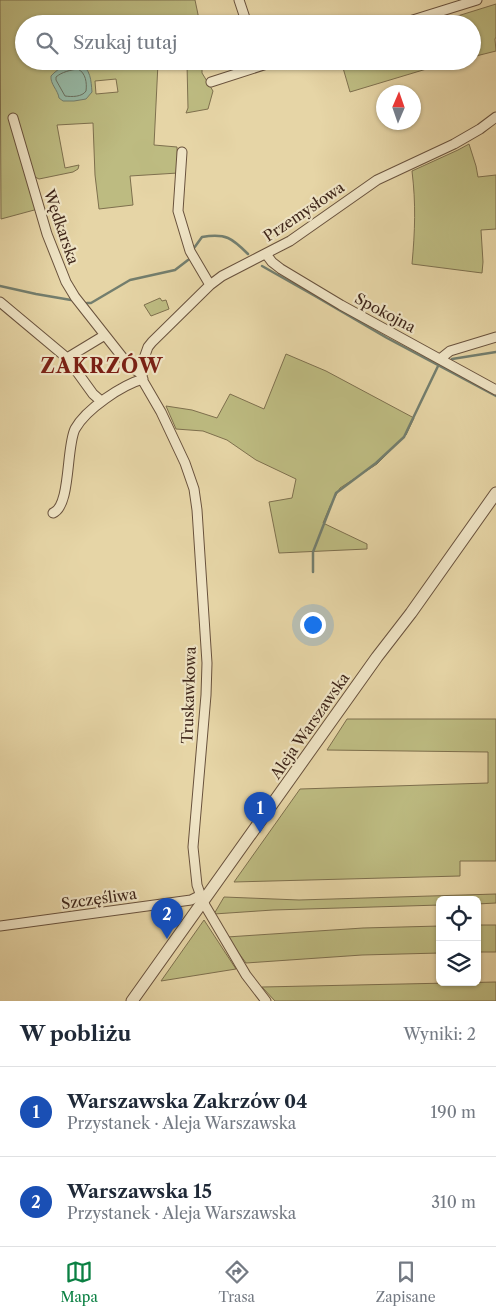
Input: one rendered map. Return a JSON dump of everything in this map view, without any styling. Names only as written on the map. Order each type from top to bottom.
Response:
[{"type":"street","points":[[239,0],[243,15]]},
{"type":"street","points":[[429,15],[477,0]]},
{"type":"street","points":[[211,82],[242,70]]},
{"type":"street","name":"Przemysłowa","points":[[143,378],[143,361],[148,347],[210,285],[222,276],[308,230],[376,180],[454,144],[496,117]]},
{"type":"street","name":"Wędkarska","points":[[12,118],[47,234],[66,282],[75,297],[127,363],[143,378]]},
{"type":"street","points":[[182,152],[178,211],[190,252],[210,285]]},
{"type":"street","name":"Spokojna","points":[[266,254],[276,266],[341,305],[496,390]]},
{"type":"street","points":[[0,302],[67,358],[93,394],[101,401]]},
{"type":"street","points":[[67,358],[105,335]]},
{"type":"street","points":[[440,359],[450,351],[496,337]]},
{"type":"street","points":[[53,512],[57,511],[63,502],[71,444],[76,429],[101,401],[143,378]]},
{"type":"street","name":"Truskawkowa","points":[[143,378],[185,463],[194,489],[197,510],[207,663],[193,847],[197,885],[202,898],[246,975],[266,1001]]},
{"type":"street","name":"Aleja Warszawska","points":[[132,1001],[202,898],[256,829],[377,657],[411,613],[496,493]]},
{"type":"street","name":"Szczęśliwa","points":[[0,926],[202,898]]},
{"type":"shaded area","points":[[0,0],[195,0],[198,15],[15,15],[15,70],[158,70],[154,145],[177,147],[178,173],[130,176],[133,205],[99,209],[95,175],[93,123],[57,125],[65,168],[79,165],[78,169],[73,172],[39,179],[33,176],[38,209],[1,219]],"holes":[[[116,79],[118,92],[96,94],[95,81]]]},
{"type":"shaded area","points":[[496,4],[496,51],[481,55],[481,15],[461,15]]},
{"type":"shaded area","points":[[187,70],[202,70],[213,91],[208,109],[186,113],[188,108]]},
{"type":"shaded area","points":[[344,70],[423,70],[350,92]]},
{"type":"shaded area","points":[[469,144],[478,177],[496,175],[496,229],[481,230],[482,273],[412,264],[415,218],[412,171]]},
{"type":"shaded area","points":[[160,298],[162,301],[166,300],[169,309],[151,316],[144,305]]},
{"type":"shaded area","points":[[286,354],[326,371],[414,418],[406,435],[377,464],[340,488],[323,523],[367,544],[367,549],[279,553],[269,502],[292,498],[296,479],[256,460],[227,440],[203,431],[176,429],[166,406],[192,410],[217,418],[230,394],[264,409]]},
{"type":"shaded area","points":[[347,719],[496,719],[496,861],[460,861],[460,876],[234,882],[300,789],[488,783],[488,752],[327,750]]},
{"type":"shaded area","points":[[496,894],[496,903],[481,904],[481,896],[436,896],[436,905],[273,910],[214,914],[224,897],[299,900]]},
{"type":"shaded area","points":[[204,920],[236,969],[161,981]]},
{"type":"shaded area","points":[[481,925],[496,925],[496,952],[481,952]]},
{"type":"shaded area","points":[[436,926],[436,953],[362,955],[246,963],[227,937],[363,928]]},
{"type":"shaded area","points":[[481,982],[496,982],[496,1001],[275,1001],[262,987],[436,983],[436,986],[481,986]]},
{"type":"water","points":[[57,70],[87,70],[91,79],[92,92],[86,99],[63,101],[59,98],[51,76]]},
{"type":"waterway","points":[[194,248],[202,237],[223,236],[233,241],[248,254]]},
{"type":"waterway","points":[[87,303],[91,303],[130,280],[175,270],[188,260]]},
{"type":"waterway","points":[[262,266],[387,338],[496,396]]},
{"type":"waterway","points":[[0,286],[71,300]]},
{"type":"waterway","points":[[452,359],[496,352]]},
{"type":"waterway","points":[[313,572],[313,552],[336,493],[376,463],[404,437],[439,364]]},
{"type":"place","name":"Warszawska Zakrzów 04","points":[[260,833]]},
{"type":"place","name":"Warszawska 15","points":[[167,939]]},
{"type":"district","name":"ZAKRZÓW","points":[[102,366]]}]
